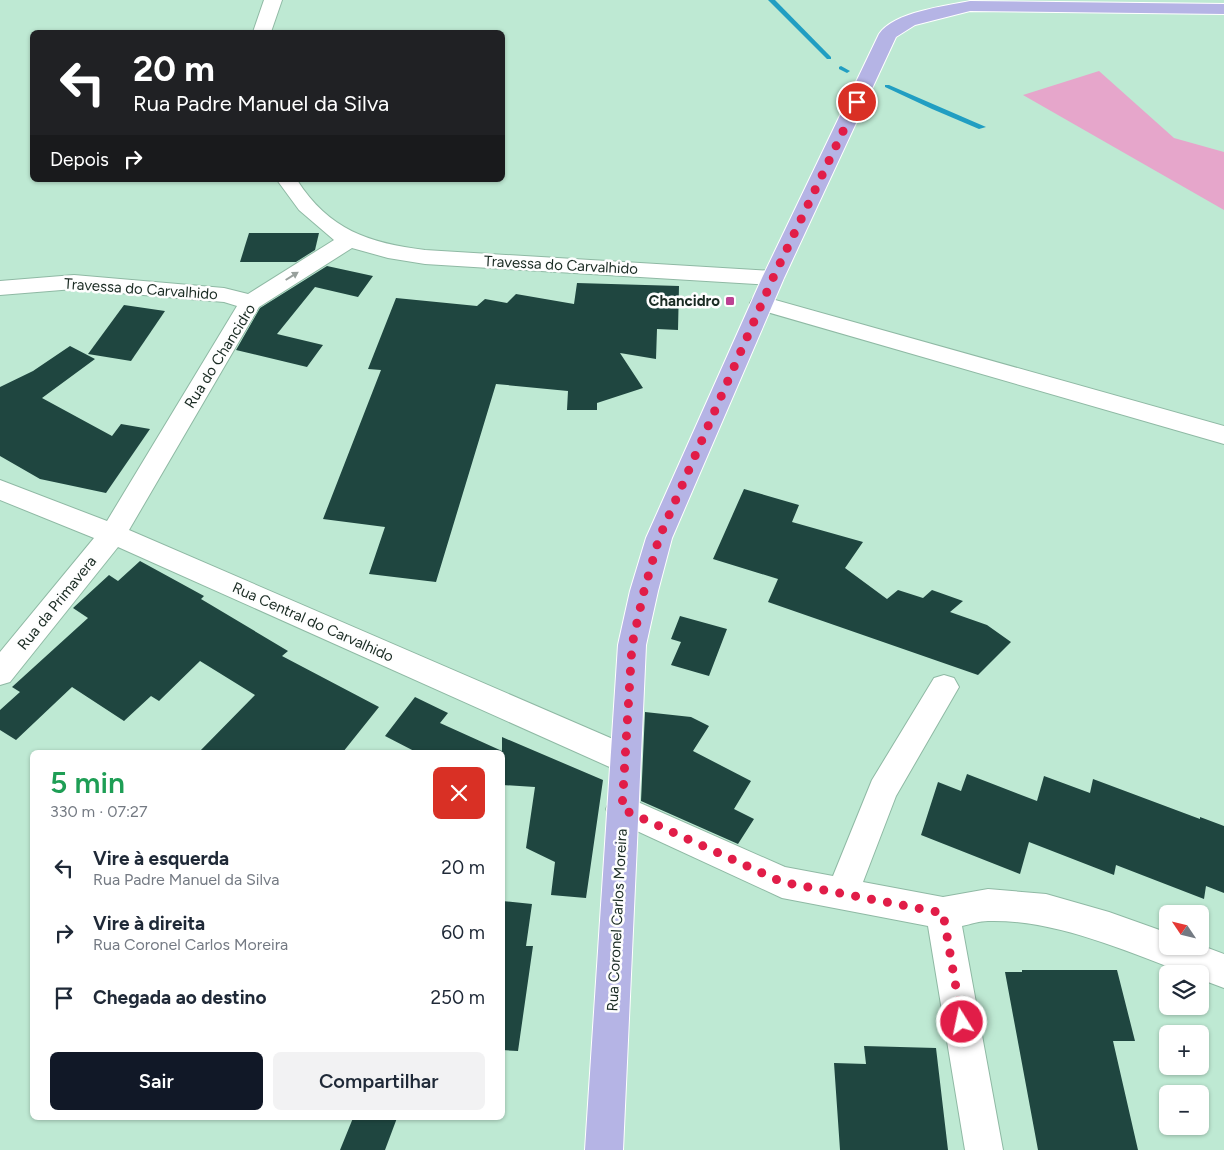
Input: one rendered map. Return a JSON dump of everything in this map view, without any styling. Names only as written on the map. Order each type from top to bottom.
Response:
[{"type":"main road","name":"Rua Coronel Carlos Moreira","points":[[604,1150],[632,645],[644,591],[659,538],[761,303],[888,34],[909,21],[939,12],[970,6],[1224,9]]},
{"type":"street","points":[[263,30],[272,0]]},
{"type":"street","points":[[289,182],[304,202],[325,222],[350,240]]},
{"type":"street","name":"Travessa do Carvalhido","points":[[350,240],[390,252],[425,257],[773,278]]},
{"type":"street","name":"Rua do Chancidro","points":[[113,534],[251,302],[350,240]]},
{"type":"street","name":"Travessa do Carvalhido","points":[[0,288],[74,282],[224,294],[251,302]]},
{"type":"street","points":[[761,303],[1224,435]]},
{"type":"street","name":"Rua Central do Carvalhido","points":[[0,490],[113,534],[625,759]]},
{"type":"street","name":"Rua da Primavera","points":[[0,673],[113,534]]},
{"type":"street","points":[[842,894],[883,790],[944,686]]},
{"type":"street","points":[[622,809],[782,882],[943,913],[988,905],[1046,910],[1109,928],[1224,971]]},
{"type":"street","points":[[943,913],[984,1150]]},
{"type":"shaded area","points":[[1099,71],[1174,138],[1224,152],[1224,210],[1023,95]]},
{"type":"building","points":[[249,233],[319,233],[315,250],[296,262],[240,262]]},
{"type":"building","points":[[327,266],[373,276],[358,297],[315,287],[277,334],[323,345],[307,367],[236,350],[260,308]]},
{"type":"building","points":[[577,283],[679,286],[678,330],[657,329],[656,359],[620,353],[643,388],[597,403],[597,410],[567,410],[568,391],[496,384],[436,582],[369,574],[385,527],[323,519],[381,370],[368,369],[396,298],[477,306],[485,299],[507,303],[516,294],[574,304]]},
{"type":"building","points":[[124,305],[165,311],[131,361],[88,354]]},
{"type":"building","points":[[70,346],[95,359],[42,398],[112,436],[121,424],[150,429],[106,493],[40,479],[0,456],[0,387],[33,371]]},
{"type":"building","points":[[744,489],[799,505],[792,522],[863,542],[845,568],[887,599],[898,590],[923,598],[932,590],[963,601],[950,612],[987,625],[1011,642],[978,675],[768,602],[778,579],[713,559]]},
{"type":"building","points":[[140,561],[204,596],[201,599],[288,651],[282,656],[379,707],[345,750],[201,750],[255,695],[200,661],[159,701],[151,696],[124,721],[72,687],[16,740],[0,730],[0,710],[20,692],[12,687],[88,618],[73,608],[109,575],[118,581]]},
{"type":"building","points":[[680,616],[727,629],[709,676],[671,665],[681,642],[671,639]]},
{"type":"building","points":[[415,697],[448,713],[440,723],[500,750],[412,750],[385,736]]},
{"type":"building","points":[[645,712],[691,717],[709,726],[693,751],[751,781],[734,809],[754,819],[738,844],[641,801]]},
{"type":"building","points":[[502,737],[603,780],[586,898],[551,895],[555,862],[526,848],[535,787],[505,785],[505,750],[502,750]]},
{"type":"building","points":[[967,774],[1037,801],[1044,776],[1090,793],[1093,779],[1200,819],[1200,817],[1224,826],[1224,893],[1206,886],[1204,899],[1116,865],[1114,875],[1029,842],[1020,874],[921,835],[938,782],[961,791]]},
{"type":"building","points":[[505,901],[532,904],[526,946],[533,946],[518,1051],[505,1050]]},
{"type":"building","points":[[1022,970],[1117,970],[1135,1041],[1113,1041],[1138,1150],[1038,1150],[1005,972],[1022,972]]},
{"type":"building","points":[[864,1046],[936,1048],[948,1150],[840,1150],[834,1063],[866,1064]]},
{"type":"building","points":[[352,1120],[396,1120],[385,1150],[340,1150]]},
{"type":"waterway","points":[[771,0],[829,58]]},
{"type":"waterway","points":[[841,68],[847,71]]},
{"type":"waterway","points":[[887,86],[934,108],[982,127]]},
{"type":"place","name":"Chancidro","points":[[730,301]]},
{"type":"route","points":[[857,102],[773,278],[659,538],[644,591],[632,645],[622,809],[782,882],[943,913],[962,1022]]}]
